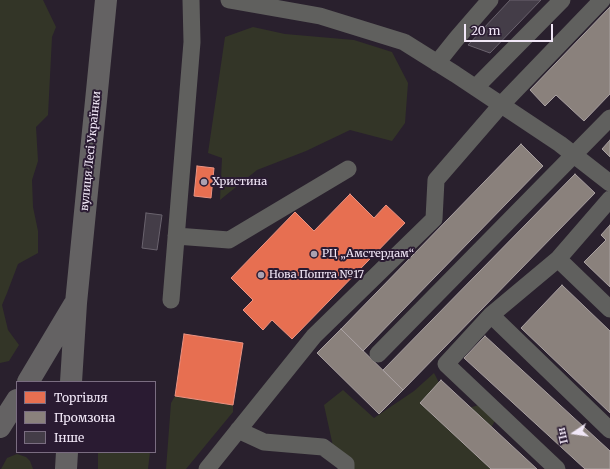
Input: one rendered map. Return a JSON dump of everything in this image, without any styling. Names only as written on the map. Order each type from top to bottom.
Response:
[{"type":"main road","name":"вулиця Лесі Українки","points":[[71,381],[76,303],[106,0]]},
{"type":"main road","points":[[29,381],[76,303]]},
{"type":"main road","points":[[0,428],[16,402]]},
{"type":"main road","points":[[0,428],[16,423]]},
{"type":"lane","points":[[171,300],[192,42],[191,0]]},
{"type":"lane","points":[[229,0],[320,16],[404,42],[476,87],[574,155],[610,183]]},
{"type":"lane","points":[[437,63],[490,0]]},
{"type":"lane","points":[[476,87],[562,0]]},
{"type":"lane","points":[[207,469],[314,336],[434,219],[436,180],[502,105],[602,0]]},
{"type":"lane","points":[[378,354],[532,195],[610,118]]},
{"type":"lane","points":[[176,236],[229,240],[348,169]]},
{"type":"lane","points":[[557,469],[446,364],[491,315],[558,259],[610,200]]},
{"type":"lane","points":[[558,259],[610,309]]},
{"type":"lane","points":[[491,315],[610,430]]},
{"type":"lane","points":[[238,430],[264,442],[323,447],[346,464],[346,469]]},
{"type":"green space","points":[[0,0],[43,0],[56,27],[52,37],[48,115],[36,127],[38,161],[32,180],[33,207],[38,231],[38,253],[18,264],[2,305],[8,330],[19,345],[9,361],[0,363]]},
{"type":"green space","points":[[253,27],[285,34],[354,40],[392,52],[408,83],[405,123],[392,141],[350,130],[306,151],[257,170],[220,200],[222,158],[208,153],[225,37]]},
{"type":"green space","points":[[434,373],[454,412],[479,405],[496,419],[485,438],[501,469],[338,469],[324,405],[343,390],[374,418],[414,391]]},
{"type":"green space","points":[[175,396],[233,405],[233,412],[186,469],[166,469],[171,403]]},
{"type":"green space","points":[[98,453],[150,453],[148,469],[98,469]]},
{"type":"green space","points":[[17,454],[26,457],[30,461],[33,469],[1,469],[7,458]]},
{"type":"building: Торгівля","name":"Христина","points":[[197,166],[214,168],[211,198],[194,196]]},
{"type":"building: Торгівля","name":"РЦ „Амстердам“","points":[[350,194],[374,218],[386,205],[405,223],[292,339],[272,320],[263,330],[243,310],[253,300],[231,278],[295,212],[314,231]]},
{"type":"building: Торгівля","points":[[184,334],[243,343],[233,405],[175,396]]},
{"type":"building: Промзона","points":[[610,7],[610,94],[584,121],[556,95],[545,106],[530,90]]},
{"type":"building: Промзона","points":[[610,140],[610,157],[602,149]]},
{"type":"building: Промзона","points":[[521,144],[543,166],[363,351],[341,329]]},
{"type":"building: Промзона","points":[[575,174],[595,193],[403,390],[383,370]]},
{"type":"building: Промзона","points":[[610,225],[610,287],[584,262],[606,240],[601,235]]},
{"type":"building: Промзона","points":[[562,285],[610,331],[610,413],[521,328]]},
{"type":"building: Промзона","points":[[341,329],[403,390],[379,414],[317,353]]},
{"type":"building: Промзона","points":[[485,336],[610,451],[610,469],[585,469],[464,358]]},
{"type":"building: Промзона","points":[[441,380],[537,469],[491,469],[420,403]]},
{"type":"building: Інше","points":[[510,0],[541,0],[490,53],[468,45]]},
{"type":"building: Інше","points":[[146,213],[162,215],[157,250],[142,248]]},
{"type":"place","name":"Христина","points":[[204,182]]},
{"type":"place","name":"РЦ „Амстердам“","points":[[314,254]]},
{"type":"place","name":"Нова Пошта №17","points":[[261,275]]}]
